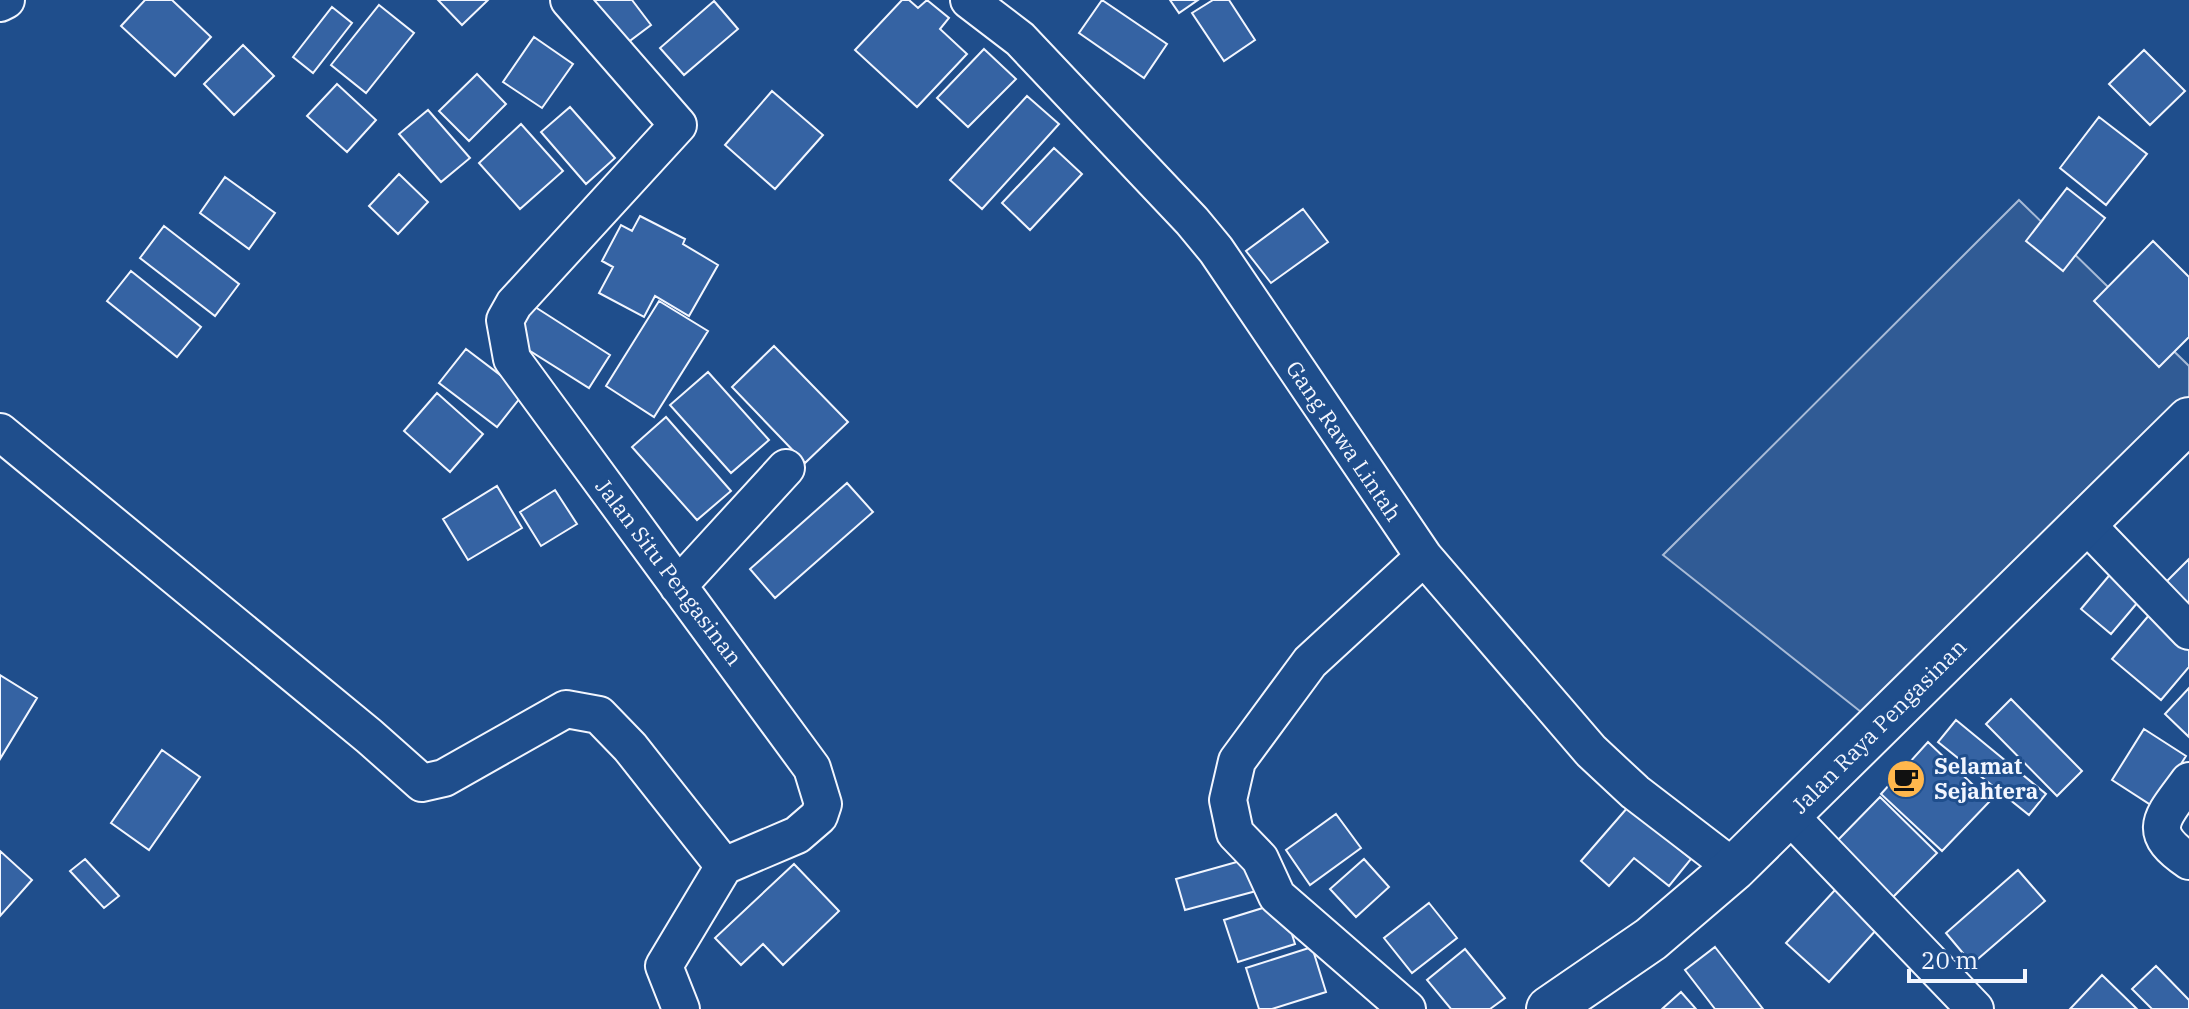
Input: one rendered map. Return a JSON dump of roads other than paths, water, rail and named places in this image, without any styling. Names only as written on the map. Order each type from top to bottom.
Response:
[{"type":"main road","name":"Jalan Raya Pengasinan","points":[[1549,1009],[1651,939],[1734,868],[2189,420]]},
{"type":"street","points":[[0,3],[6,0]]},
{"type":"street","name":"Jalan Situ Pengasinan","points":[[569,0],[678,125],[514,304],[505,320],[512,359],[812,768],[823,804],[819,816],[797,835],[724,866]]},
{"type":"street","name":"Gang Rawa Lintah","points":[[969,0],[1020,39],[1192,221],[1216,250],[1424,557],[1591,751],[1635,792],[1734,868]]},
{"type":"street","points":[[0,432],[422,783],[444,778],[566,709],[599,715],[630,747],[724,866],[664,966],[681,1009]]},
{"type":"street","points":[[678,586],[786,468]]},
{"type":"street","points":[[2084,522],[2189,631]]},
{"type":"street","points":[[1407,1009],[1277,896],[1260,859],[1235,833],[1228,800],[1237,761],[1310,662],[1424,557]]},
{"type":"street","points":[[2189,781],[2160,827],[2162,839],[2189,861]]},
{"type":"street","points":[[1789,815],[1975,1009]]},
{"type":"place","name":"Selamat Sejahtera","points":[[1906,779]]}]
